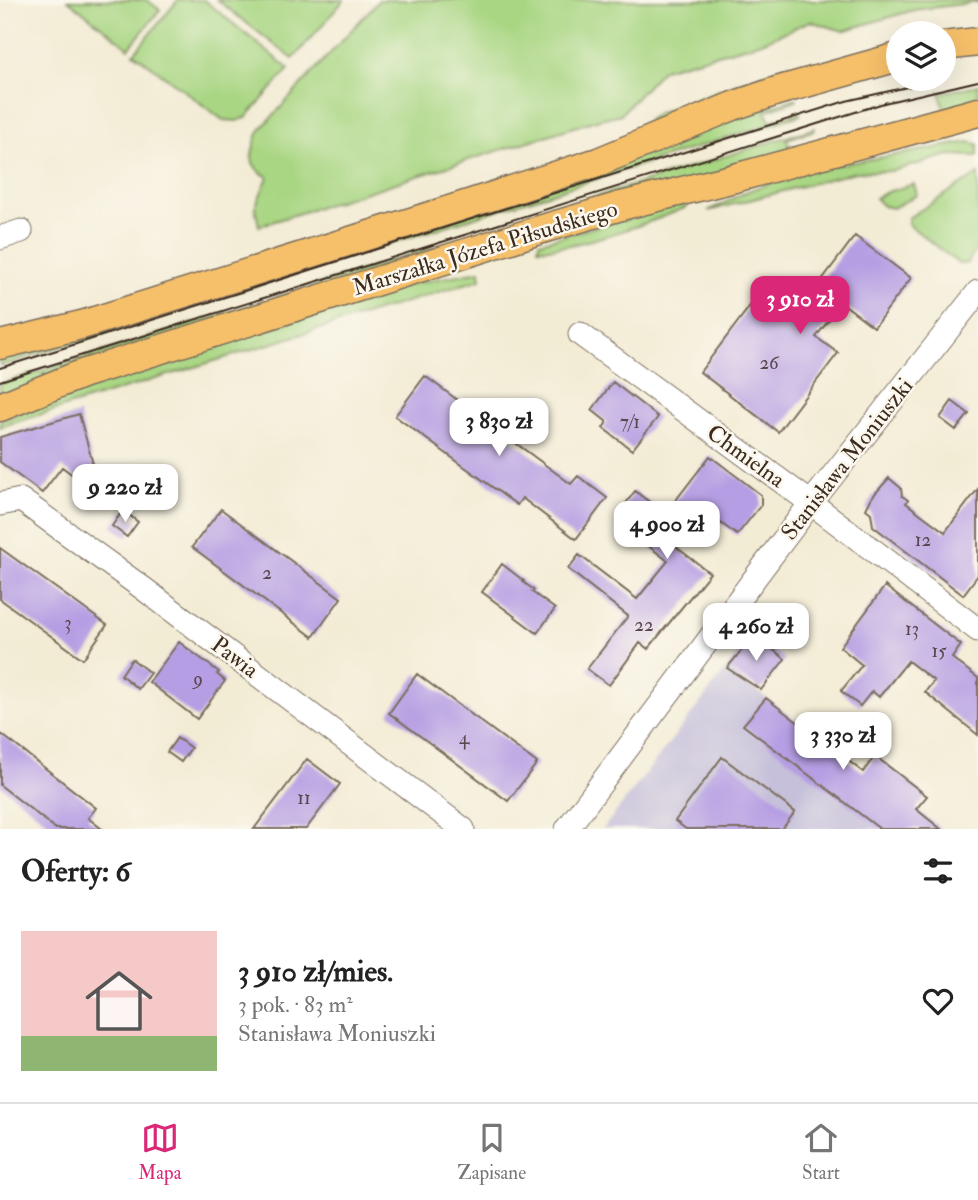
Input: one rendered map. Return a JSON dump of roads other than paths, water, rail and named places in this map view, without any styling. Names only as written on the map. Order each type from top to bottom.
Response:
[{"type":"main road","points":[[956,45],[978,42]]},
{"type":"main road","name":"Marszałka Józefa Piłsudskiego","points":[[0,345],[85,324],[598,162],[733,106],[886,61]]},
{"type":"main road","name":"Marszałka Józefa Piłsudskiego","points":[[0,407],[82,374],[549,227],[621,206],[974,117]]},
{"type":"street","name":"Stanisława Moniuszki","points":[[567,829],[811,503],[978,292]]},
{"type":"street","name":"Chmielna","points":[[580,334],[811,503],[978,630]]},
{"type":"street","name":"Pawia","points":[[0,504],[21,500],[463,829]]},
{"type":"tram line","points":[[0,381],[884,103],[978,81]]},
{"type":"tram line","points":[[0,368],[846,101],[890,91]]}]
